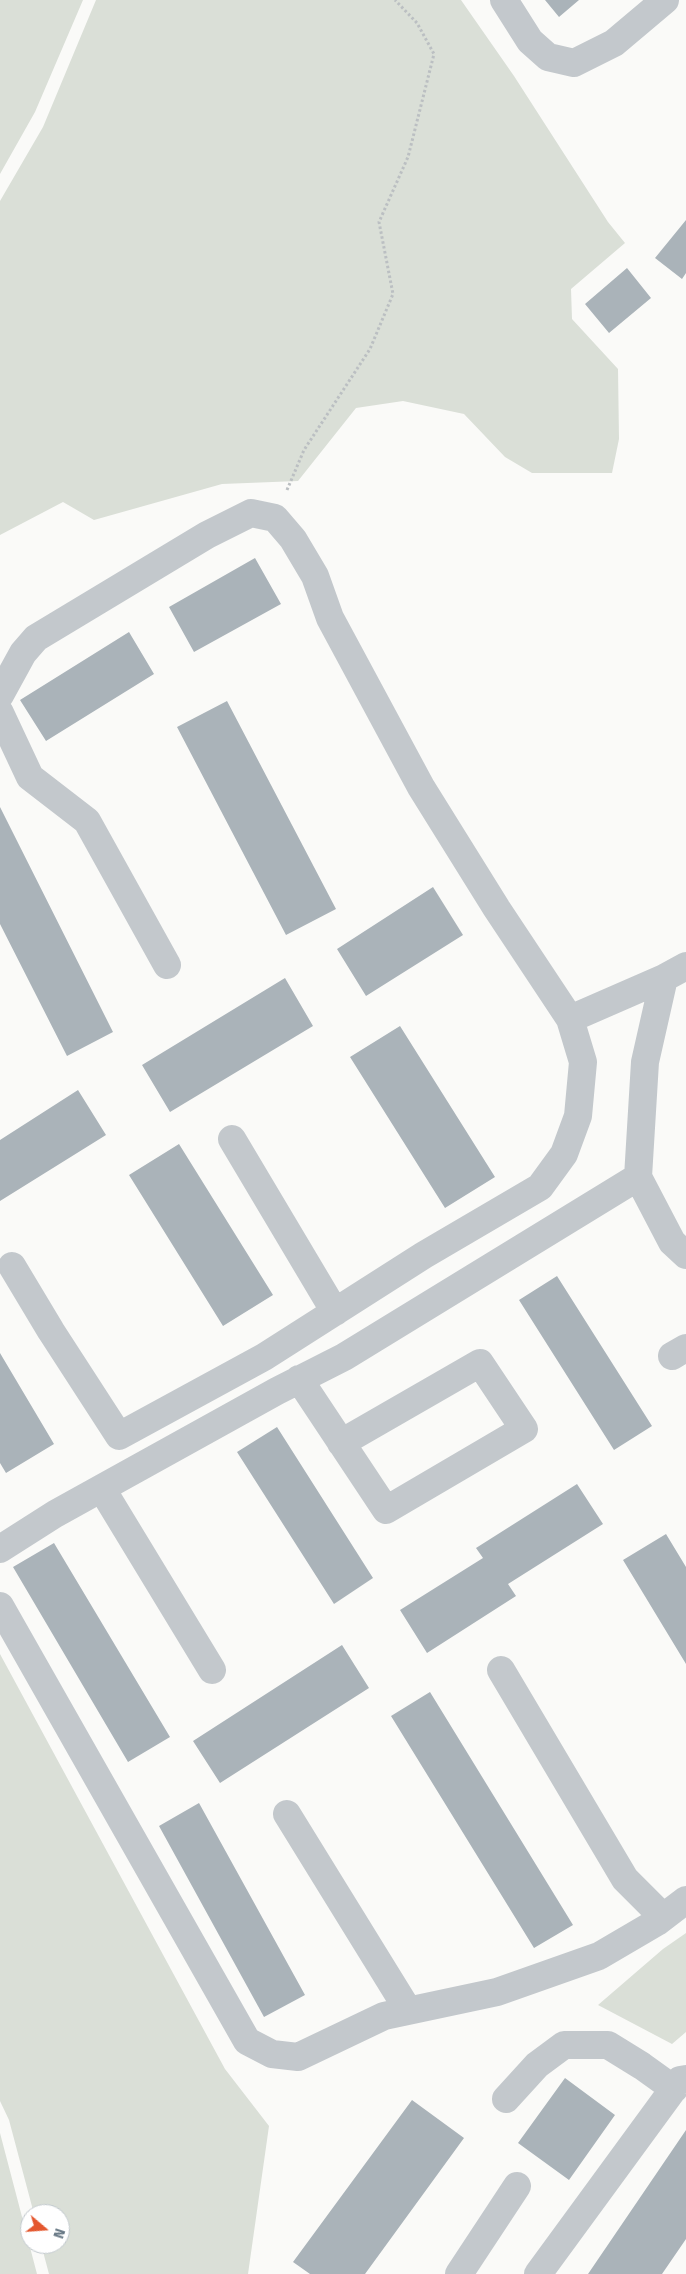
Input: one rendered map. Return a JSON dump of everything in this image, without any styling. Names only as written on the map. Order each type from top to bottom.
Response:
[{"type":"street","points":[[504,0],[530,41],[548,57],[574,63],[614,43],[665,0]]},
{"type":"street","points":[[0,695],[23,653],[36,638],[207,535],[251,513],[275,518],[293,539],[315,576],[330,618],[421,787],[497,909],[570,1019],[583,1062],[578,1116],[564,1154],[540,1187],[424,1255],[264,1357],[119,1436],[51,1331],[12,1266]]},
{"type":"street","points":[[0,713],[30,777],[87,821],[167,965]]},
{"type":"street","points":[[570,1019],[675,972]]},
{"type":"street","points":[[675,972],[645,1062],[638,1177],[672,1242],[686,1255]]},
{"type":"street","points":[[232,1139],[335,1312]]},
{"type":"street","points":[[0,1550],[55,1514],[299,1379],[344,1357],[638,1177]]},
{"type":"street","points":[[299,1379],[341,1443],[386,1510],[524,1429],[480,1363],[341,1443]]},
{"type":"street","points":[[102,1488],[212,1670]]},
{"type":"street","points":[[0,1606],[247,2041],[272,2054],[298,2057],[384,2016],[496,1992],[551,1974],[599,1956],[663,1918],[686,1900]]},
{"type":"street","points":[[501,1670],[625,1879],[663,1918]]},
{"type":"street","points":[[287,1814],[408,2010]]},
{"type":"street","points":[[506,2099],[537,2065],[564,2045],[608,2045],[642,2066],[680,2084],[538,2274]]},
{"type":"street","points":[[459,2274],[516,2186]]},
{"type":"path","points":[[275,518],[304,450],[370,349],[393,294],[379,222],[408,157],[434,54],[417,23],[394,0]]},
{"type":"shaded area","points":[[0,0],[83,0],[35,112],[0,174]]},
{"type":"shaded area","points":[[96,0],[461,0],[514,76],[608,222],[625,243],[571,289],[572,319],[618,369],[619,439],[612,473],[532,473],[505,457],[464,414],[403,401],[356,408],[298,481],[222,484],[94,520],[63,502],[0,535],[0,201],[43,127]]},
{"type":"shaded area","points":[[0,1654],[225,2069],[269,2126],[248,2274],[49,2274],[44,2254],[70,2254],[70,2204],[31,2204],[9,2120],[0,2101]]},
{"type":"shaded area","points":[[686,1933],[686,2032],[672,2044],[598,2005],[663,1949]]},
{"type":"shaded area","points":[[0,2133],[20,2209],[20,2254],[32,2254],[37,2274],[0,2274]]},
{"type":"building","points":[[545,0],[579,0],[559,17]]},
{"type":"building","points":[[686,220],[686,273],[682,279],[655,258]]},
{"type":"building","points":[[627,268],[651,298],[609,333],[585,304]]},
{"type":"building","points":[[255,558],[281,604],[194,652],[169,607]]},
{"type":"building","points":[[129,632],[154,674],[46,741],[20,700]]},
{"type":"building","points":[[227,701],[336,909],[286,935],[177,727]]},
{"type":"building","points":[[0,807],[113,1032],[67,1056],[0,924]]},
{"type":"building","points":[[433,887],[463,935],[366,996],[337,949]]},
{"type":"building","points":[[285,978],[313,1026],[170,1112],[142,1065]]},
{"type":"building","points":[[400,1026],[495,1177],[445,1208],[350,1057]]},
{"type":"building","points":[[78,1090],[106,1135],[0,1201],[0,1140]]},
{"type":"building","points":[[179,1144],[273,1295],[223,1326],[129,1175]]},
{"type":"building","points":[[557,1276],[652,1426],[614,1450],[519,1300]]},
{"type":"building","points":[[0,1353],[54,1444],[6,1473],[0,1463]]},
{"type":"building","points":[[277,1427],[373,1578],[334,1604],[237,1452]]},
{"type":"building","points":[[577,1484],[603,1524],[508,1584],[516,1596],[427,1653],[400,1610],[483,1558],[476,1548]]},
{"type":"building","points":[[666,1534],[686,1567],[686,1664],[623,1560]]},
{"type":"building","points":[[54,1543],[170,1737],[128,1762],[13,1567]]},
{"type":"building","points":[[342,1645],[369,1688],[220,1783],[193,1741]]},
{"type":"building","points":[[430,1692],[573,1925],[534,1948],[391,1716]]},
{"type":"building","points":[[199,1803],[305,1995],[264,2017],[159,1826]]},
{"type":"building","points":[[565,2078],[615,2115],[569,2180],[518,2143]]},
{"type":"building","points":[[412,2100],[464,2138],[365,2274],[310,2274],[293,2262]]},
{"type":"building","points":[[686,2130],[686,2239],[662,2274],[588,2274]]}]
